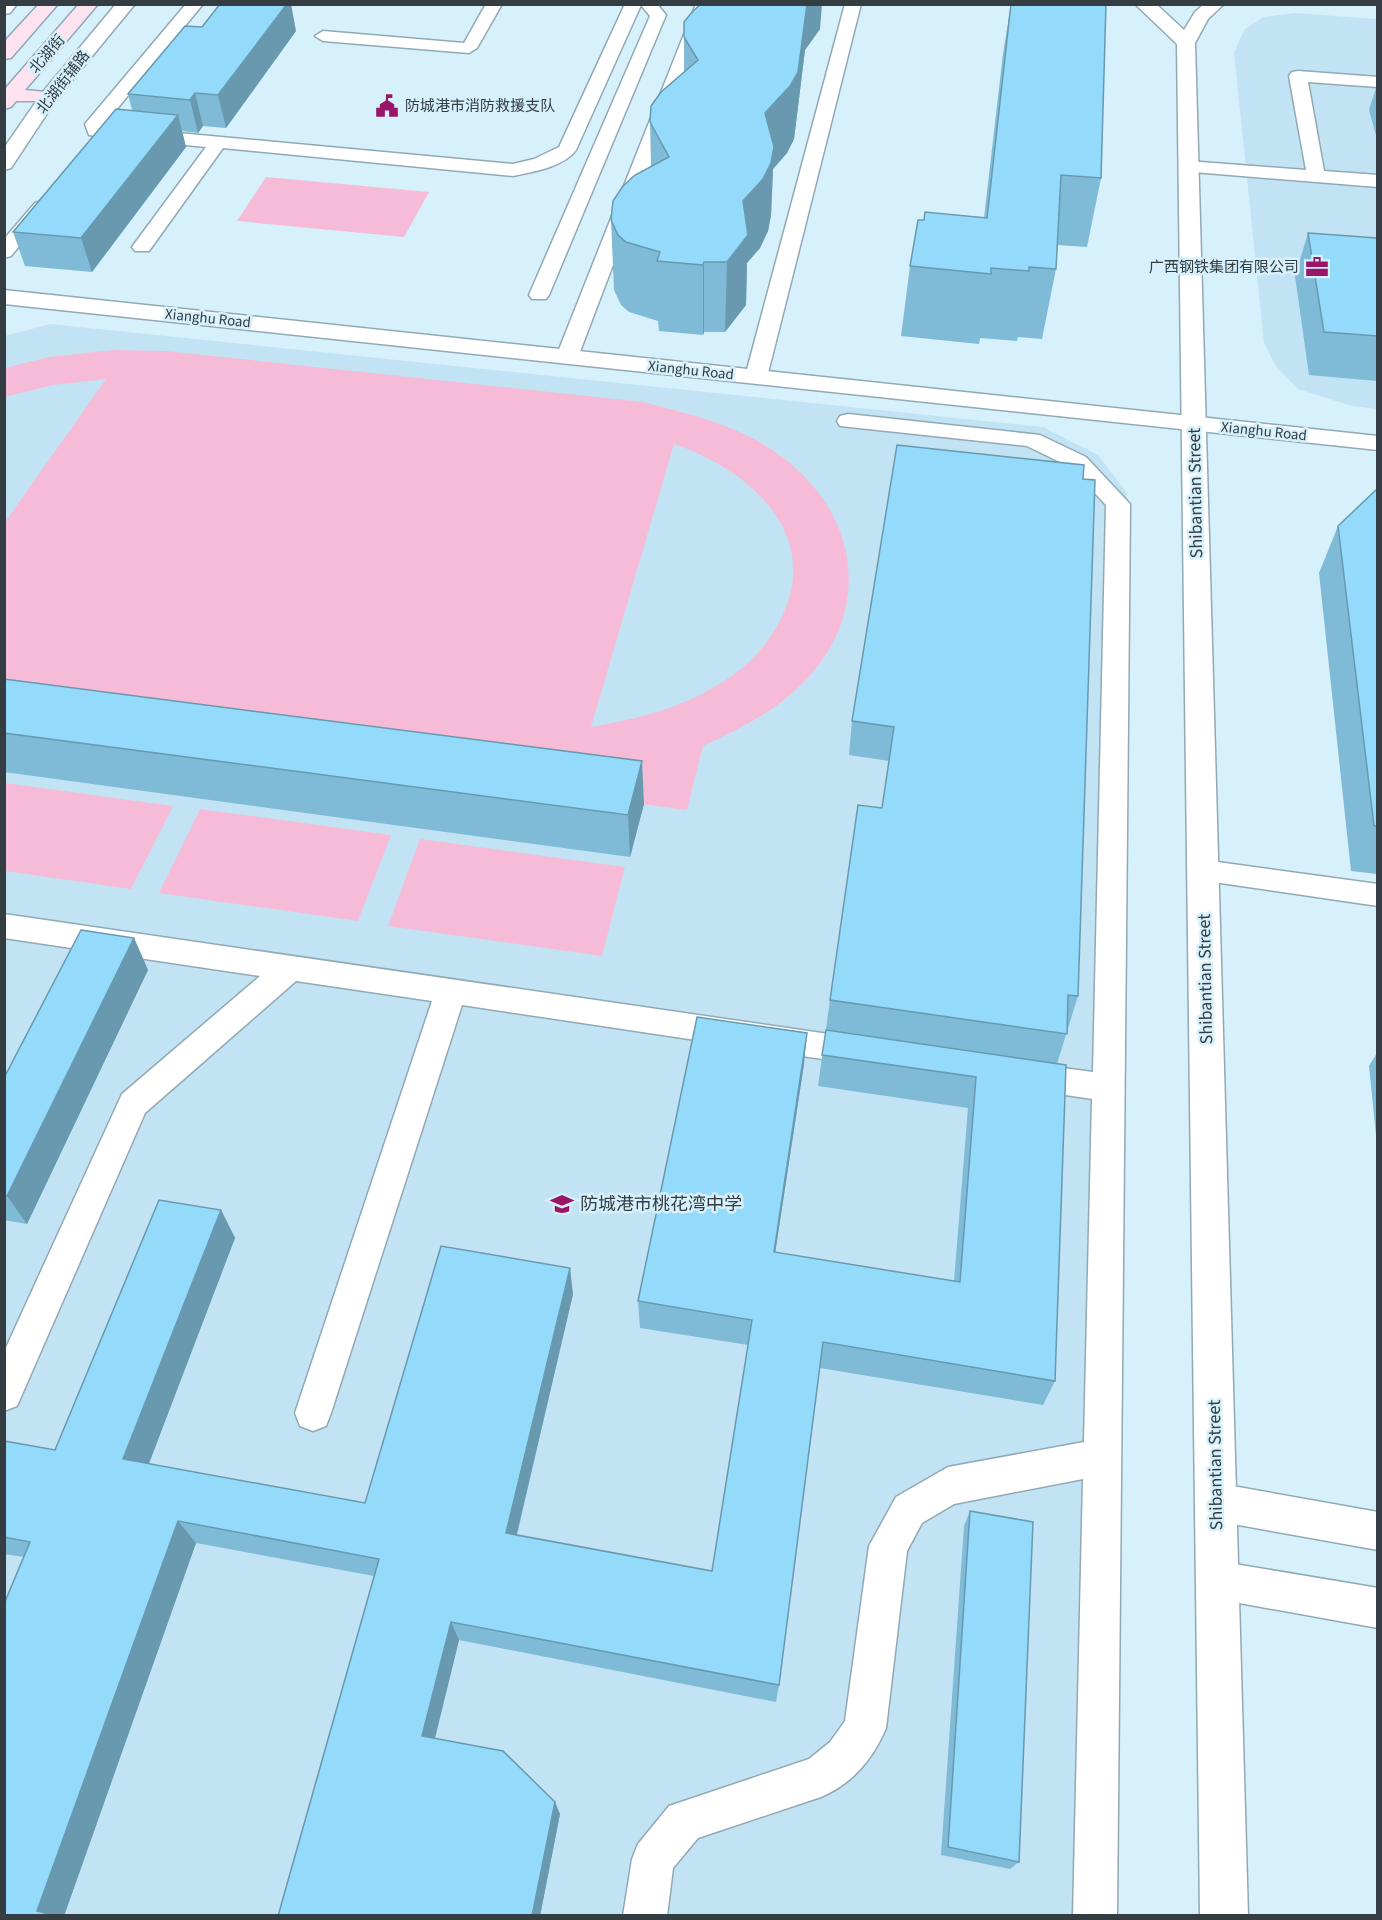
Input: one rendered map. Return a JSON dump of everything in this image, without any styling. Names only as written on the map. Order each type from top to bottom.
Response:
[{"type":"main road","name":"北湖街","points":[[4,54],[49,4]]},
{"type":"main road","name":"北湖街","points":[[8,99],[89,4]]},
{"type":"main road","points":[[8,99],[49,97]]},
{"type":"street","points":[[4,9],[8,4]]},
{"type":"street","name":"北湖街辅路","points":[[4,164],[49,97],[126,4]]},
{"type":"street","points":[[1144,4],[1154,11],[1185,43],[1201,15],[1215,4]]},
{"type":"street","name":"Shibantian Street","points":[[1185,43],[1224,1916]]},
{"type":"street","name":"Xianghu Road","points":[[4,297],[1377,443]]},
{"type":"lane","points":[[195,4],[94,123],[95,131],[513,170],[533,167],[552,160],[567,150],[633,4]]},
{"type":"lane","points":[[323,36],[469,48],[494,4]]},
{"type":"lane","points":[[538,295],[658,15],[648,4]]},
{"type":"lane","points":[[567,357],[704,4]]},
{"type":"lane","points":[[756,377],[853,4]]},
{"type":"lane","points":[[1316,176],[1298,76],[1377,82]]},
{"type":"lane","points":[[88,152],[104,133]]},
{"type":"lane","points":[[142,247],[218,143]]},
{"type":"lane","points":[[1188,167],[1377,181]]},
{"type":"lane","points":[[4,252],[50,197]]},
{"type":"lane","points":[[848,421],[1032,440],[1078,462],[1118,504],[1095,1916]]},
{"type":"lane","points":[[1203,871],[1377,895]]},
{"type":"lane","points":[[4,926],[886,1055]]},
{"type":"lane","points":[[4,1394],[133,1104],[290,968]]},
{"type":"lane","points":[[313,1413],[451,992]]},
{"type":"lane","points":[[1003,1072],[1109,1088]]},
{"type":"lane","points":[[645,1916],[653,1859],[684,1821],[822,1776],[845,1757],[865,1728],[888,1546],[909,1510],[948,1486],[1104,1457]]},
{"type":"lane","points":[[1216,1502],[1377,1531]]},
{"type":"lane","points":[[1217,1580],[1377,1608]]},
{"type":"shaded area","name":"广西钢铁集团有限公司","points":[[1294,13],[1377,19],[1377,409],[1352,406],[1298,389],[1275,365],[1264,343],[1234,52],[1245,29],[1264,17]]},
{"type":"shaded area","points":[[266,177],[429,192],[404,237],[237,221]]},
{"type":"shaded area","name":"防城港市桃花湾中学","points":[[50,324],[1043,427],[1098,455],[1127,493],[1113,1915],[5,1916],[5,336]]},
{"type":"shaded area","points":[[113,350],[166,351],[643,402],[715,422],[756,440],[791,464],[818,493],[837,525],[847,559],[848,594],[839,629],[820,663],[790,695],[759,717],[703,746],[687,810],[5,720],[5,522],[106,379],[53,385],[5,397],[5,368],[49,357]],"holes":[[[674,444],[700,454],[747,484],[767,504],[782,526],[791,551],[793,578],[786,607],[773,633],[748,663],[706,692],[651,714],[591,727]]]},
{"type":"shaded area","points":[[5,783],[173,806],[131,889],[5,871]]},
{"type":"shaded area","points":[[200,809],[391,835],[358,921],[159,893]]},
{"type":"shaded area","points":[[420,839],[625,867],[602,956],[388,926]]},
{"type":"building","points":[[220,4],[287,4],[218,95],[195,93],[190,100],[128,94],[185,26],[202,27]]},
{"type":"building","points":[[701,4],[807,4],[798,72],[790,86],[765,113],[774,147],[771,163],[763,179],[743,201],[748,235],[727,262],[704,262],[703,265],[657,261],[660,252],[626,242],[618,235],[611,220],[613,201],[623,186],[635,175],[669,157],[650,122],[651,106],[661,92],[698,60],[684,37],[684,22]]},
{"type":"building","points":[[1011,4],[1106,4],[1101,178],[1061,175],[1056,269],[1029,267],[1029,271],[991,268],[991,274],[910,266],[918,220],[924,220],[925,212],[987,218]]},
{"type":"building","points":[[116,109],[178,115],[81,238],[13,232]]},
{"type":"building","points":[[1308,233],[1377,238],[1377,336],[1324,332]]},
{"type":"building","points":[[897,445],[1084,465],[1083,479],[1095,480],[1078,996],[1068,995],[1067,1034],[830,1000],[858,805],[882,808],[894,727],[852,721]]},
{"type":"building","points":[[1377,489],[1377,826],[1374,826],[1338,526]]},
{"type":"building","points":[[4,679],[642,761],[628,815],[4,733]]},
{"type":"building","points":[[81,930],[134,938],[7,1196],[4,1196],[4,1078]]},
{"type":"building","points":[[697,1017],[807,1033],[774,1252],[960,1282],[976,1077],[822,1055],[826,1030],[1066,1065],[1055,1381],[823,1342],[779,1685],[451,1622],[422,1736],[503,1751],[555,1802],[532,1916],[278,1916],[379,1559],[178,1521],[37,1911],[57,1916],[4,1916],[4,1604],[30,1542],[4,1537],[4,1441],[55,1450],[159,1200],[221,1210],[123,1459],[365,1503],[441,1246],[570,1268],[506,1533],[712,1571],[752,1320],[638,1301]]},
{"type":"building","points":[[970,1511],[1033,1522],[1019,1862],[948,1847]]},
{"type":"place","name":"防城港市消防救援支队","points":[[387,106]]},
{"type":"place","name":"广西钢铁集团有限公司","points":[[1317,267]]},
{"type":"place","name":"防城港市桃花湾中学","points":[[562,1204]]}]
